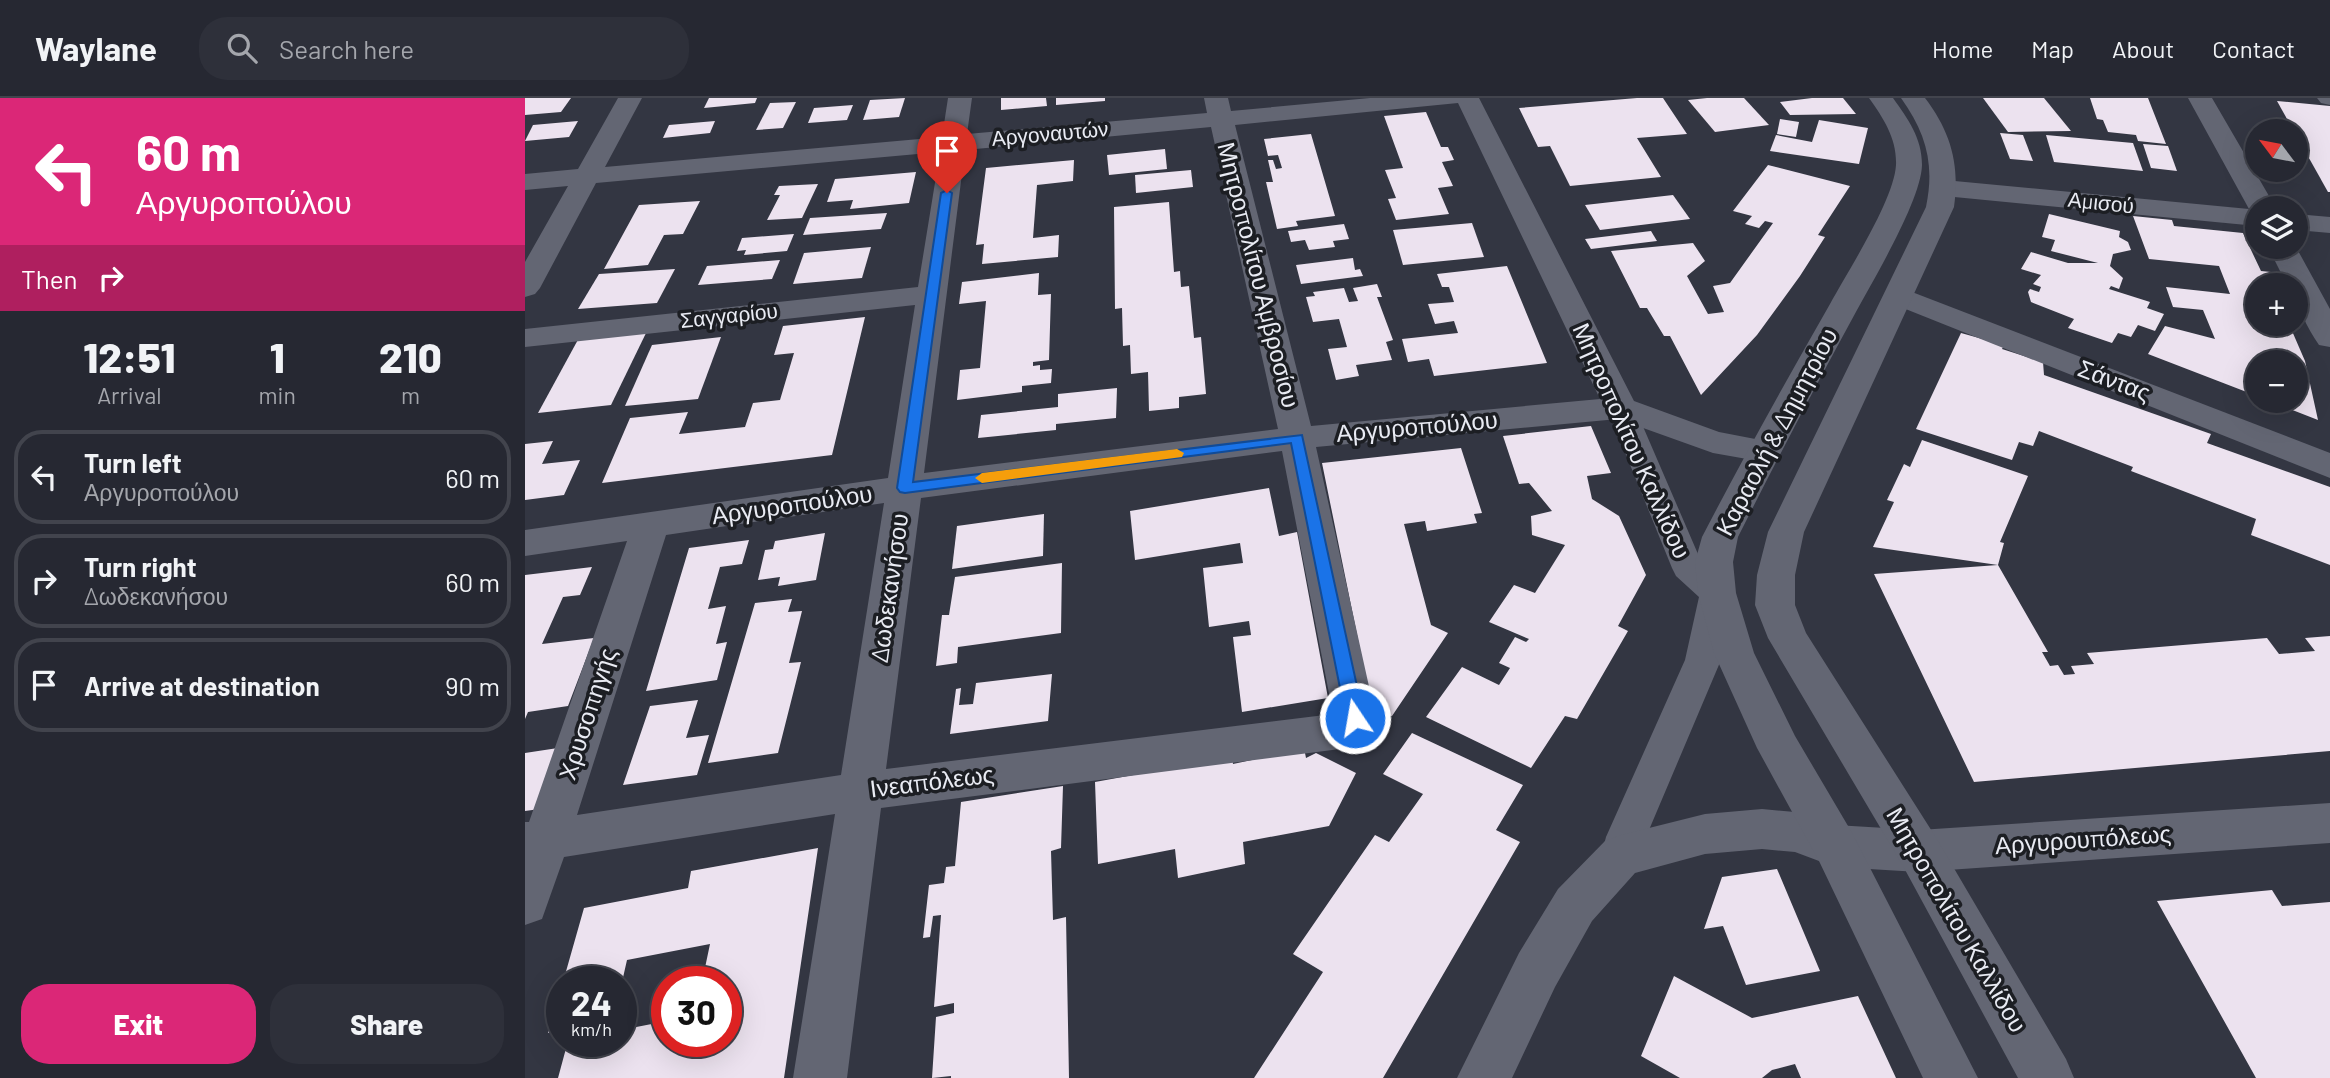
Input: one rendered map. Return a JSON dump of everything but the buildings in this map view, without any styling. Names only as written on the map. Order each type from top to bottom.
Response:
[{"type":"street","points":[[525,288],[589,176],[629,98]]},
{"type":"street","name":"Δωδεκανήσου","points":[[820,1078],[960,98]]},
{"type":"street","name":"Αργοναυτών","points":[[525,182],[954,143],[1218,108],[1450,98]]},
{"type":"street","name":"Μητροπολίτου Καλλίδου","points":[[1467,98],[1621,408],[1688,568],[1717,593]]},
{"type":"street","name":"Καραολή & Δημητρίου","points":[[1485,1078],[1537,970],[1575,905],[1621,856],[1626,837],[1703,660],[1717,593],[1714,562],[1720,537],[1873,253],[1905,188],[1909,167],[1908,145],[1898,121],[1881,98]]},
{"type":"street","name":"Καραολή & Δημητρίου","points":[[1776,575],[1786,533],[1801,498],[1940,207],[1944,188],[1941,144],[1929,118],[1913,98]]},
{"type":"street","points":[[2200,98],[2255,196]]},
{"type":"street","name":"Μητροπολίτου Αμβροσίου","points":[[1218,108],[1297,438],[1355,718],[1352,726],[1340,731]]},
{"type":"street","name":"Αμισού","points":[[1944,188],[2245,217]]},
{"type":"street","points":[[2308,223],[2330,225]]},
{"type":"street","points":[[2288,259],[2330,338]]},
{"type":"street","name":"Σαγγαρίου","points":[[525,338],[932,293]]},
{"type":"street","name":"Σάντας","points":[[1899,296],[2326,455]]},
{"type":"street","name":"Αργυροπούλου","points":[[525,543],[905,488],[1297,438],[1621,408],[1703,439],[1764,451]]},
{"type":"street","name":"Χρυσοπηγής","points":[[525,903],[535,841],[650,526]]},
{"type":"street","name":"Μητροπολίτου Καλλίδου","points":[[1776,575],[1775,605],[1788,638],[1919,851],[2047,1078]]},
{"type":"street","points":[[1717,593],[1734,653],[1779,748],[1835,846],[1951,1078]]},
{"type":"street","name":"Ινεαπόλεως","points":[[535,841],[862,791],[1340,731]]},
{"type":"street","name":"Αργυρουπόλεως","points":[[1835,846],[1919,851],[2330,823]]},
{"type":"street","points":[[1621,856],[1705,834],[1762,829],[1795,832],[1835,846]]},
{"type":"slow traffic","points":[[982,478],[1177,453]]},
{"type":"route","points":[[947,193],[905,488],[1297,438],[1355,718]]}]
